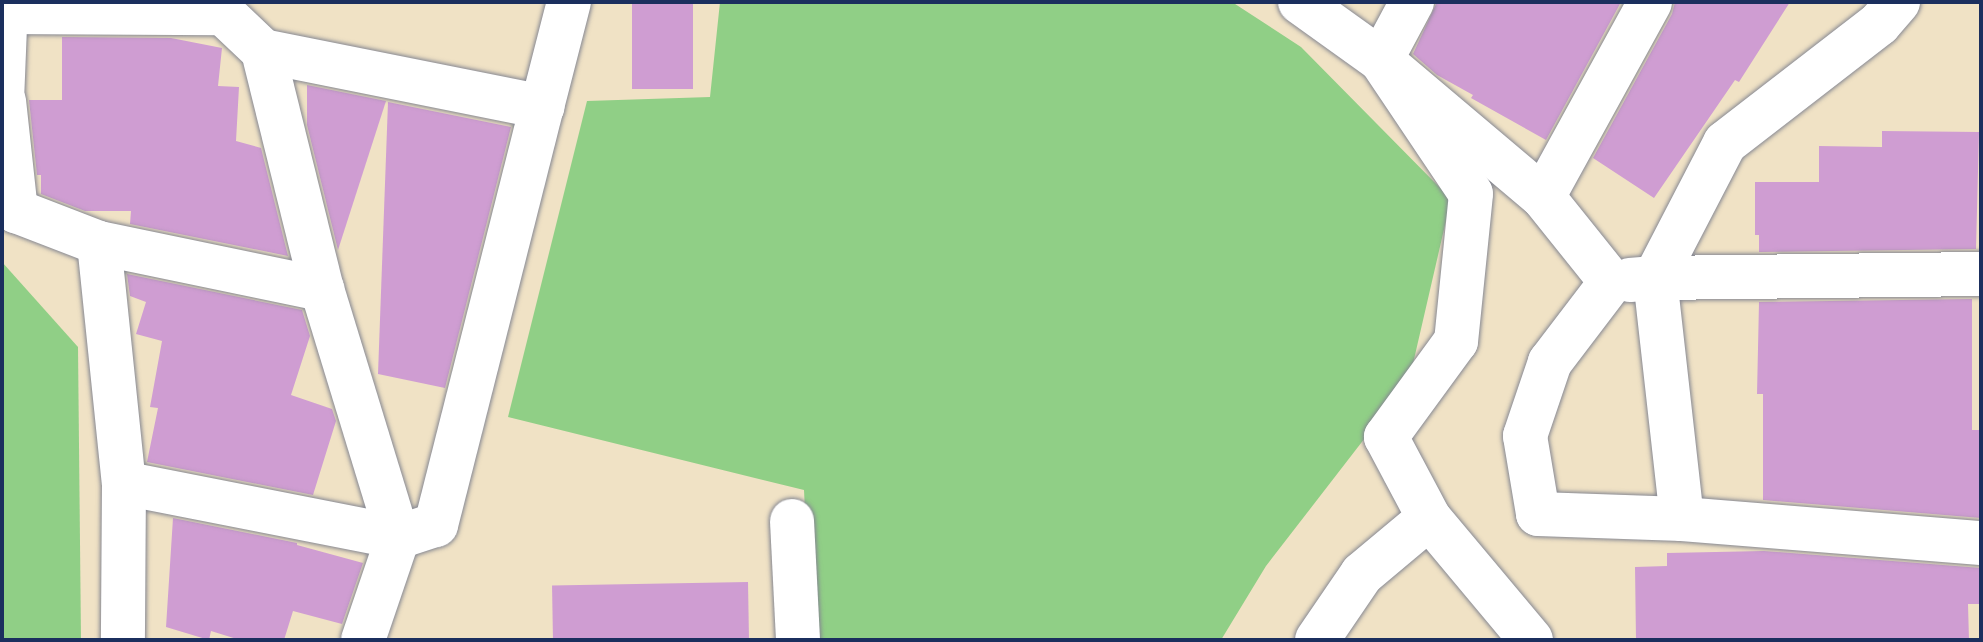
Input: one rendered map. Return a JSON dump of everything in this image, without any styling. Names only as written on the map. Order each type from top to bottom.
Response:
[{"type":"street","points":[[124,483],[398,537],[436,525],[569,2]]},
{"type":"street","points":[[1300,2],[1381,60],[1543,197],[1611,282]]},
{"type":"street","points":[[1381,60],[1412,2]]},
{"type":"street","points":[[1543,197],[1650,2]]},
{"type":"street","points":[[1682,519],[1655,278],[1725,143],[1879,24],[1898,2]]},
{"type":"street","points":[[322,289],[99,243],[16,211],[3,101],[5,9],[223,8],[263,51],[322,289],[398,537],[397,640]]},
{"type":"street","points":[[263,51],[542,107]]},
{"type":"street","points":[[1381,60],[1471,194],[1456,341],[1386,437],[1429,518],[1531,640]]},
{"type":"street","points":[[99,243],[124,483],[123,640]]},
{"type":"street","points":[[1981,274],[1655,278],[1611,282],[1550,362],[1525,436],[1538,514],[1682,519],[1981,543]]},
{"type":"street","points":[[1317,640],[1362,574],[1429,518]]},
{"type":"street","points":[[792,521],[798,640]]},
{"type":"street","points":[[363,640],[398,537]]},
{"type":"green space","points":[[720,2],[1232,2],[1301,47],[1451,199],[1409,381],[1266,566],[1221,640],[811,640],[804,490],[508,417],[587,101],[710,97]]},
{"type":"green space","points":[[2,262],[78,347],[81,640],[2,640]]},
{"type":"building","points":[[632,2],[693,2],[693,89],[632,89]]},
{"type":"building","points":[[1437,2],[1621,2],[1546,140],[1471,98],[1473,95],[1437,75],[1413,54]]},
{"type":"building","points":[[1675,2],[1790,2],[1739,82],[1735,80],[1654,198],[1593,158],[1672,14]]},
{"type":"building","points":[[62,37],[171,38],[222,48],[218,86],[239,87],[236,141],[261,148],[288,256],[130,224],[131,211],[85,211],[41,194],[41,175],[37,175],[29,100],[62,100]]},
{"type":"building","points":[[307,85],[386,101],[338,250],[307,125]]},
{"type":"building","points":[[388,102],[511,127],[445,388],[378,374]]},
{"type":"building","points":[[1882,131],[1979,132],[1976,249],[1759,252],[1759,235],[1755,235],[1755,182],[1819,182],[1819,146],[1882,147]]},
{"type":"building","points":[[127,274],[302,310],[310,336],[291,395],[332,409],[336,421],[313,495],[147,462],[158,408],[150,407],[162,341],[136,334],[146,302],[130,296]]},
{"type":"building","points":[[1972,299],[1972,430],[1981,430],[1981,518],[1763,500],[1763,394],[1757,394],[1759,302]]},
{"type":"building","points":[[173,518],[297,543],[363,563],[342,624],[293,611],[284,640],[240,640],[211,631],[209,640],[166,627]]},
{"type":"building","points":[[1764,551],[1981,568],[1981,604],[1968,604],[1969,640],[1636,640],[1635,567],[1667,566],[1667,553]]},
{"type":"building","points":[[748,582],[749,640],[553,640],[552,585]]}]
